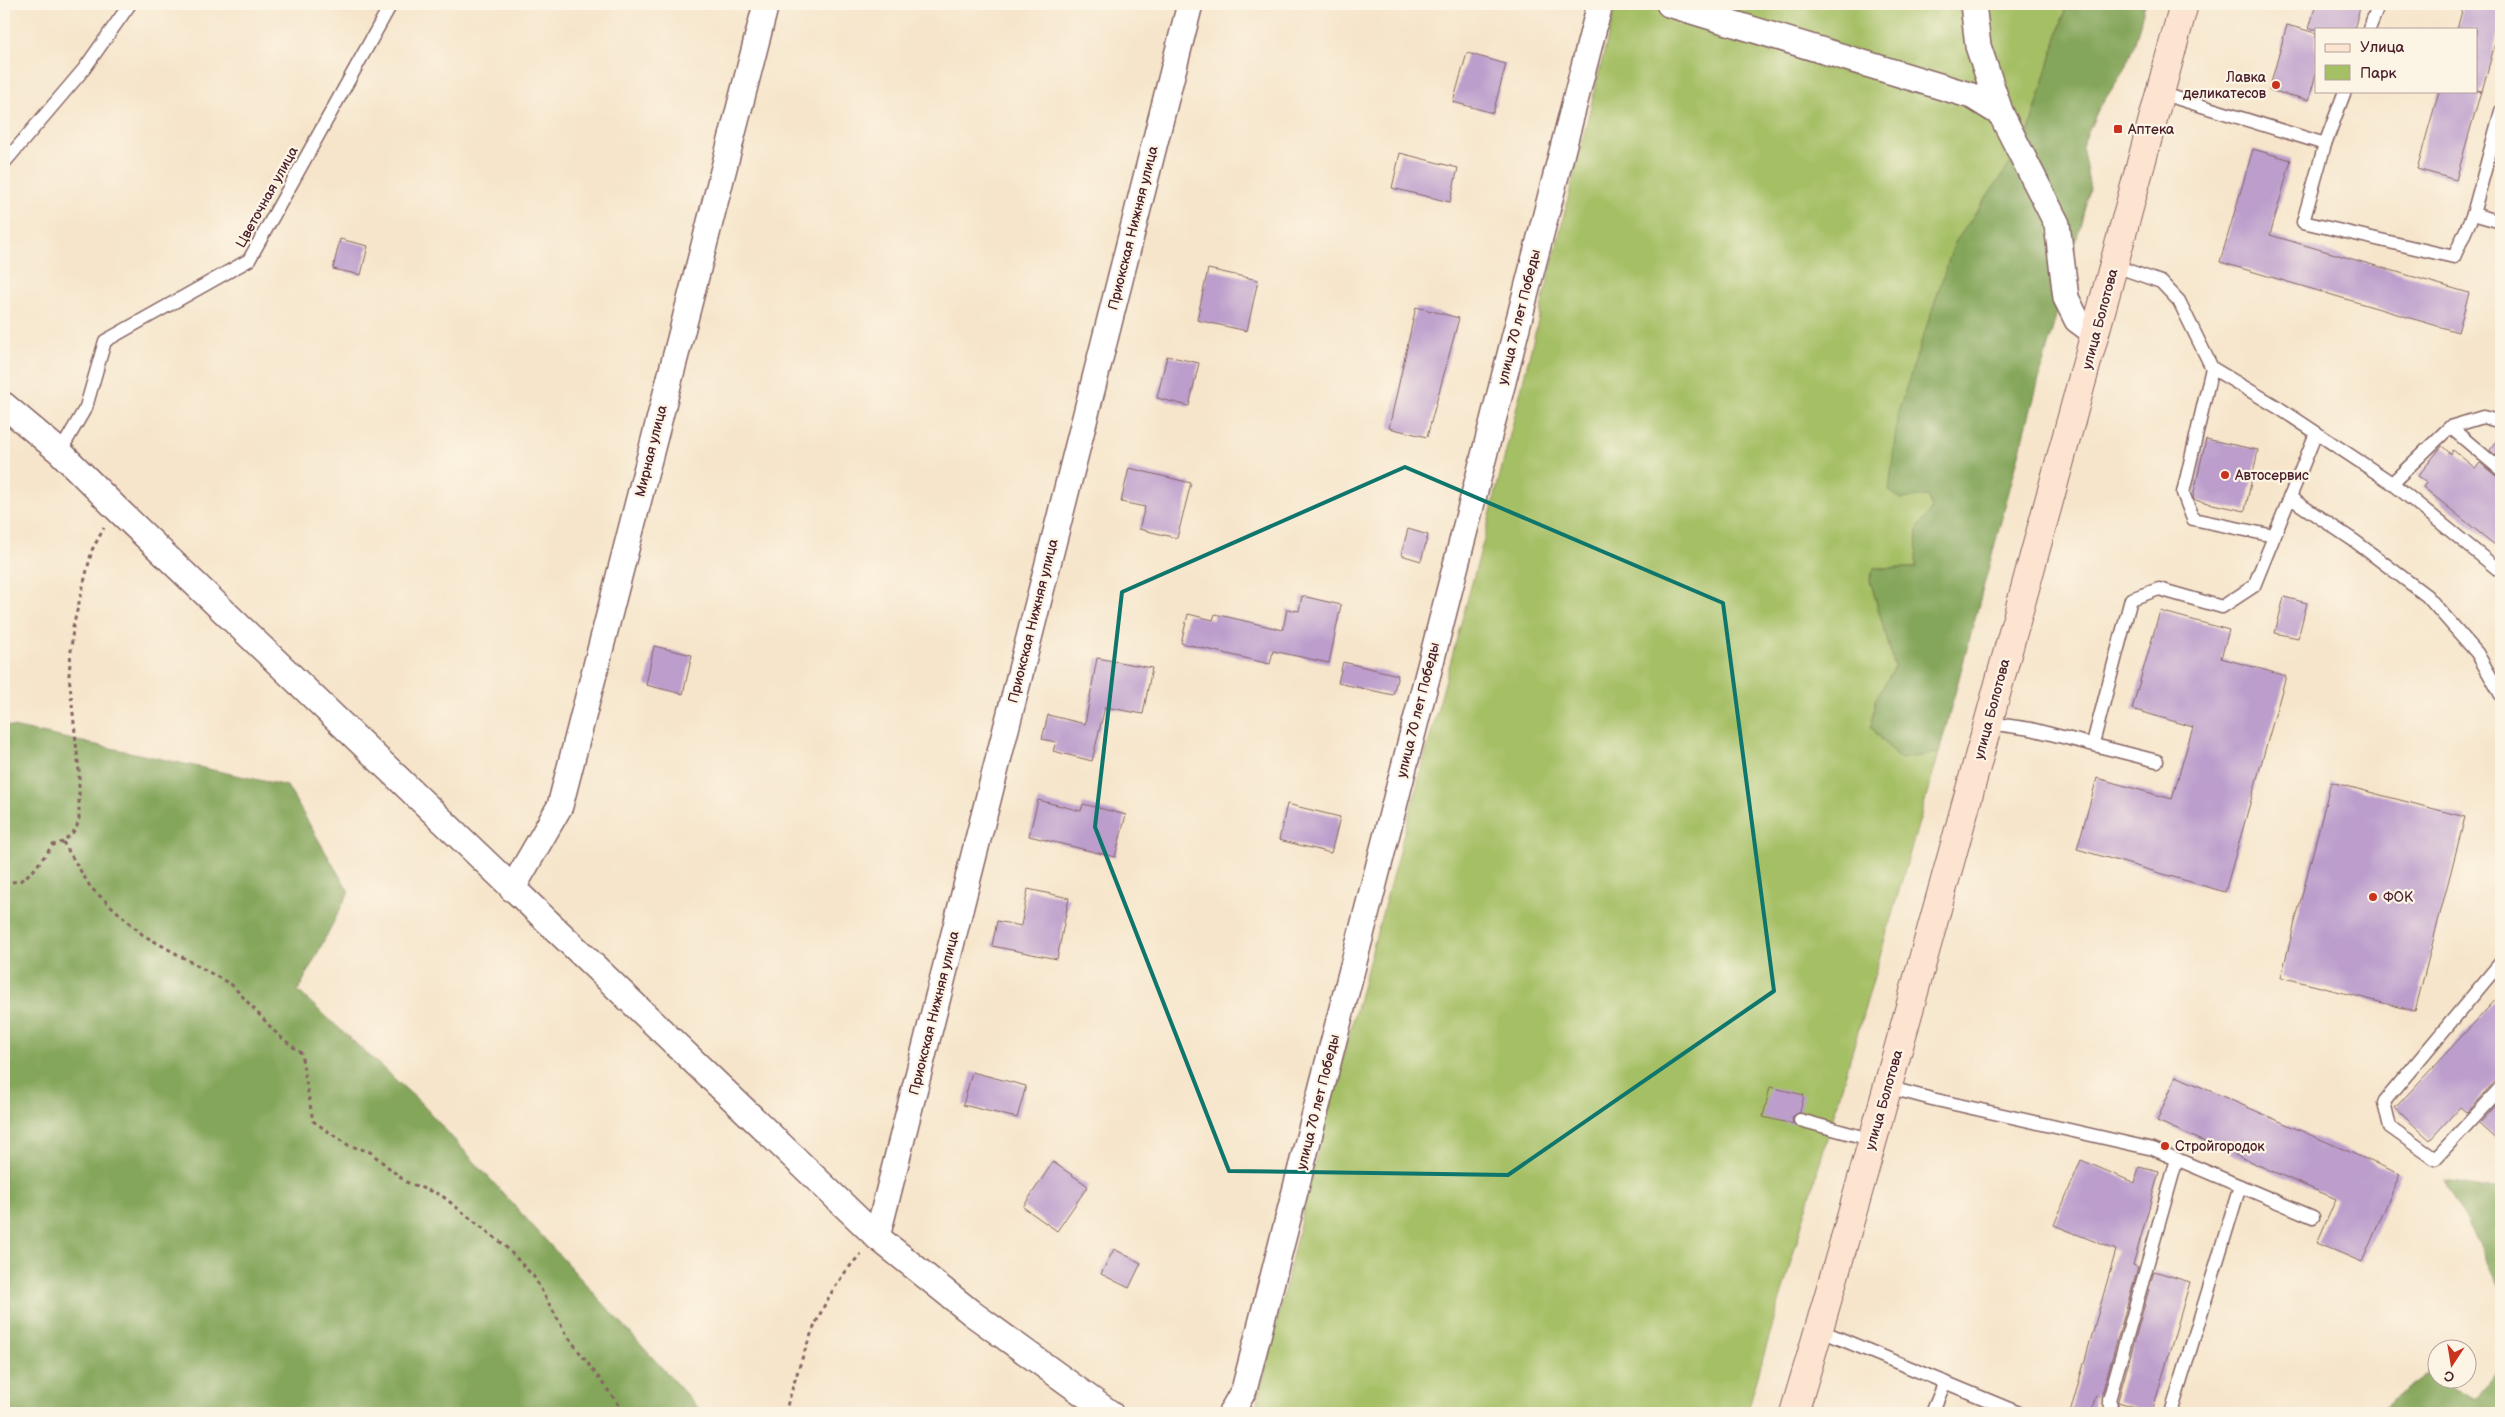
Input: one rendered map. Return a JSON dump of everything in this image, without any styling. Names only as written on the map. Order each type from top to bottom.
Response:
[{"type":"main road","name":"улица Болотова","points":[[1794,1413],[1888,1087],[2115,266],[2184,4]]},
{"type":"street","name":"Мирная улица","points":[[512,889],[560,806],[766,4]]},
{"type":"street","name":"Приокская Нижняя улица","points":[[877,1237],[1190,4]]},
{"type":"street","name":"улица 70 лет Победы","points":[[1231,1413],[1244,1390],[1600,4]]},
{"type":"street","points":[[1669,4],[1972,96],[2001,114]]},
{"type":"street","points":[[1973,4],[1978,46],[2001,114],[2058,224],[2066,298],[2077,320],[2096,334]]},
{"type":"street","points":[[4,405],[60,452],[512,889],[877,1237],[973,1314],[1110,1413]]},
{"type":"lane","points":[[4,164],[84,69],[130,4]]},
{"type":"lane","name":"Цветочная улица","points":[[60,452],[86,407],[105,341],[249,260],[392,4]]},
{"type":"lane","points":[[2369,28],[2379,4]]},
{"type":"lane","points":[[2345,92],[2325,144],[2303,222],[2454,257],[2474,214],[2501,111]]},
{"type":"lane","points":[[2160,94],[2325,144]]},
{"type":"lane","points":[[2474,214],[2501,222]]},
{"type":"lane","points":[[2115,266],[2161,282],[2179,301],[2212,368],[2279,408],[2392,483],[2501,572]]},
{"type":"lane","points":[[2212,368],[2183,493],[2193,519],[2274,536]]},
{"type":"lane","points":[[2392,483],[2450,427],[2483,417],[2501,422]]},
{"type":"lane","points":[[2450,427],[2501,470]]},
{"type":"lane","points":[[2093,744],[2131,599],[2159,589],[2222,606],[2254,586],[2316,433]]},
{"type":"lane","points":[[2290,497],[2356,542],[2426,596],[2478,654],[2501,695]]},
{"type":"lane","points":[[1988,723],[2093,744],[2157,760]]},
{"type":"lane","points":[[2501,962],[2384,1102],[2390,1127],[2434,1159],[2501,1088]]},
{"type":"lane","points":[[1888,1087],[1941,1102],[2153,1149],[2313,1217]]},
{"type":"lane","points":[[1800,1120],[1873,1140]]},
{"type":"lane","points":[[2114,1413],[2109,1400],[2177,1159]]},
{"type":"lane","points":[[2171,1413],[2240,1186]]},
{"type":"lane","points":[[1819,1330],[2020,1413]]},
{"type":"lane","points":[[1932,1413],[1945,1382]]},
{"type":"path","points":[[4,883],[20,880],[33,871],[53,845],[63,842],[76,829],[80,812],[76,726],[68,675],[73,628],[92,550],[115,507]]},
{"type":"path","points":[[63,842],[91,888],[142,935],[232,985],[277,1034],[301,1053],[313,1120],[348,1144],[370,1152],[406,1182],[441,1194],[504,1245],[534,1277],[566,1334],[625,1413]]},
{"type":"path","points":[[785,1413],[817,1317],[846,1269],[877,1237]]},
{"type":"highlighted area","points":[[1405,467],[1723,603],[1774,991],[1508,1175],[1229,1171],[1095,827],[1122,592]]},
{"type":"green space","points":[[1616,4],[2067,4],[2026,141],[1901,499],[1928,496],[1932,508],[1917,531],[1916,568],[1874,568],[1870,580],[1895,667],[1875,700],[1871,727],[1899,759],[1939,753],[1747,1413],[1255,1413],[1317,1153],[1488,524]]},
{"type":"green space","points":[[2067,4],[2145,4],[2135,43],[2123,72],[2098,110],[2082,146],[2090,189],[1939,753],[1899,759],[1871,727],[1875,700],[1895,667],[1870,580],[1874,568],[1916,568],[1917,531],[1932,508],[1928,496],[1901,499],[1889,491],[1898,412],[1954,244],[2026,141]]},
{"type":"green space","points":[[4,725],[287,786],[349,892],[298,991],[420,1102],[703,1413],[4,1413]]},
{"type":"green space","points":[[2445,1181],[2501,1190],[2501,1288]]},
{"type":"green space","points":[[2501,1365],[2501,1413],[2375,1413],[2428,1374],[2428,1390],[2460,1390],[2476,1398]]},
{"type":"building","points":[[2316,4],[2361,4],[2354,28],[2309,29]]},
{"type":"building","points":[[2464,4],[2501,4],[2501,22],[2482,91],[2478,90],[2478,28],[2457,28]]},
{"type":"building","points":[[2287,25],[2315,33],[2315,77],[2309,100],[2269,90]]},
{"type":"building","points":[[1467,53],[1506,64],[1493,113],[1453,102]]},
{"type":"building","points":[[2481,91],[2456,180],[2417,169],[2439,92]]},
{"type":"building","points":[[2253,149],[2291,160],[2270,235],[2469,293],[2458,332],[2220,262]]},
{"type":"building","points":[[1400,153],[1458,168],[1450,202],[1392,188]]},
{"type":"building","points":[[340,239],[368,246],[361,275],[333,269]]},
{"type":"building","points":[[1208,269],[1258,280],[1247,331],[1197,320]]},
{"type":"building","points":[[1416,307],[1459,318],[1427,437],[1389,428]]},
{"type":"building","points":[[1167,356],[1199,363],[1189,406],[1157,398]]},
{"type":"building","points":[[2501,436],[2501,460],[2490,450]]},
{"type":"building","name":"Автосервис","points":[[2206,439],[2258,450],[2245,511],[2194,500],[2193,497]]},
{"type":"building","points":[[2442,446],[2451,454],[2453,450],[2475,468],[2480,463],[2501,478],[2501,550],[2423,487],[2427,482],[2418,476]]},
{"type":"building","points":[[1129,468],[1191,483],[1177,538],[1139,529],[1145,507],[1121,502]]},
{"type":"building","points":[[1408,529],[1428,535],[1421,561],[1401,555]]},
{"type":"building","points":[[1302,596],[1341,605],[1329,663],[1273,651],[1270,664],[1181,643],[1188,614],[1213,620],[1215,614],[1283,630],[1287,609],[1299,611]]},
{"type":"building","points":[[2284,597],[2307,603],[2298,638],[2275,633]]},
{"type":"building","points":[[2160,611],[2229,630],[2221,658],[2286,676],[2225,892],[2077,849],[2097,778],[2172,799],[2193,727],[2132,709]]},
{"type":"building","points":[[654,646],[692,655],[683,694],[646,685]]},
{"type":"building","points":[[1097,658],[1152,668],[1143,714],[1105,707],[1092,761],[1053,751],[1056,742],[1042,739],[1048,715],[1085,724]]},
{"type":"building","points":[[1343,662],[1398,675],[1393,695],[1338,683]]},
{"type":"building","name":"ФОК","points":[[2331,782],[2465,817],[2415,1011],[2281,977]]},
{"type":"building","points":[[1038,800],[1081,811],[1083,804],[1126,815],[1115,857],[1029,836]]},
{"type":"building","points":[[1287,804],[1340,817],[1331,853],[1279,840]]},
{"type":"building","points":[[1028,889],[1069,898],[1057,959],[992,946],[997,921],[1021,926]]},
{"type":"building","points":[[2501,994],[2501,1080],[2495,1082],[2467,1113],[2460,1107],[2430,1140],[2395,1108]]},
{"type":"building","points":[[972,1072],[1026,1086],[1017,1118],[963,1105]]},
{"type":"building","points":[[2176,1076],[2400,1174],[2362,1262],[2317,1243],[2336,1199],[2157,1121]]},
{"type":"building","points":[[1770,1087],[1804,1095],[1800,1112],[1792,1117],[1793,1124],[1763,1117]]},
{"type":"building","points":[[2501,1100],[2501,1144],[2479,1124]]},
{"type":"building","points":[[2081,1160],[2135,1183],[2139,1167],[2159,1172],[2133,1265],[2138,1267],[2101,1397],[2096,1395],[2091,1413],[2070,1413],[2116,1250],[2054,1225]]},
{"type":"building","points":[[1053,1162],[1088,1186],[1057,1231],[1023,1207]]},
{"type":"building","points":[[1114,1249],[1141,1263],[1129,1288],[1101,1274]]},
{"type":"building","points":[[2154,1271],[2190,1282],[2152,1412],[2118,1402],[2118,1400]]},
{"type":"place","name":"Лавка деликатесов","points":[[2276,85]]},
{"type":"place","name":"Аптека","points":[[2118,129]]},
{"type":"place","name":"Автосервис","points":[[2225,475]]},
{"type":"place","name":"ФОК","points":[[2373,897]]},
{"type":"place","name":"Стройгородок","points":[[2165,1146]]}]
